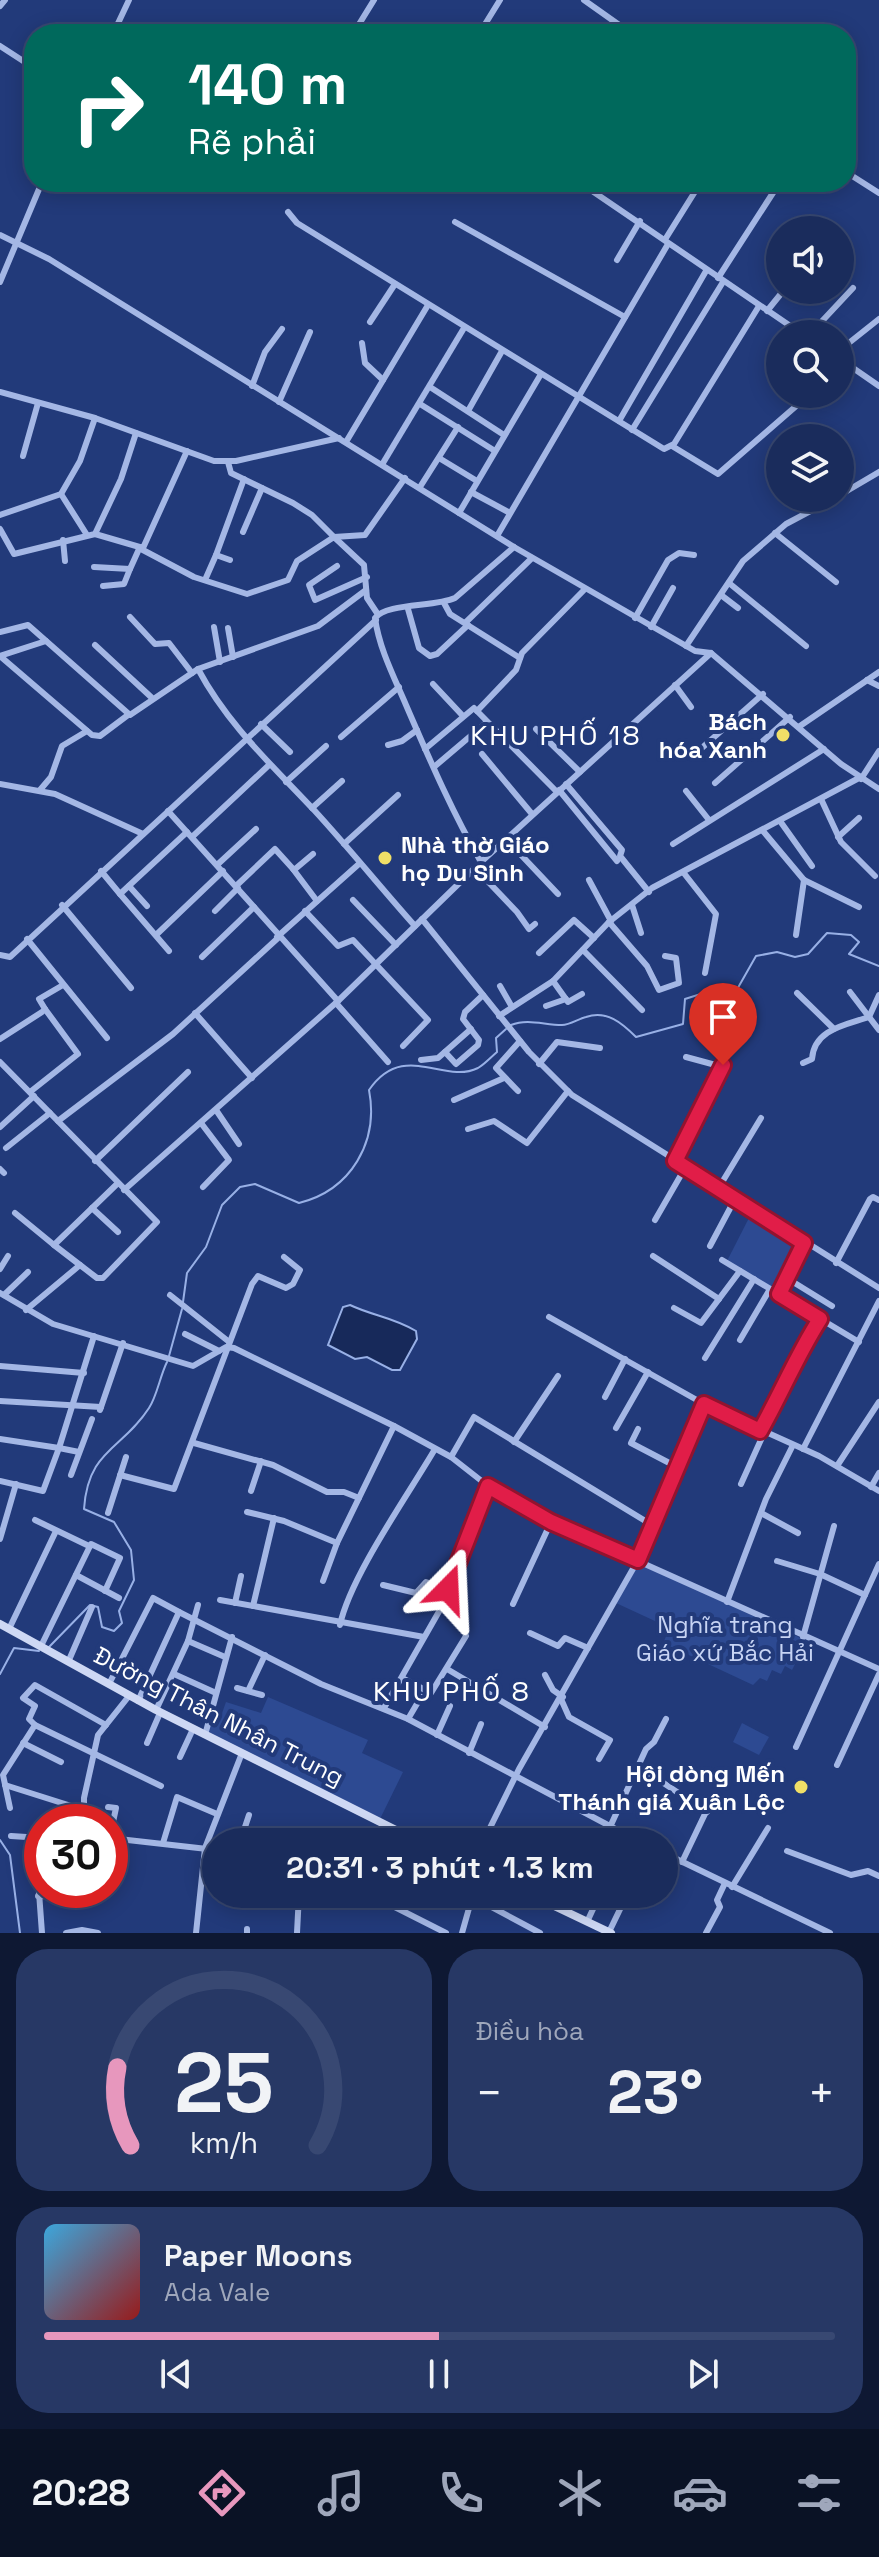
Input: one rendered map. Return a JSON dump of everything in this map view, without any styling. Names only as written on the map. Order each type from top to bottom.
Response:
[{"type":"street","points":[[0,6],[5,0]]},
{"type":"street","points":[[118,24],[129,0]]},
{"type":"street","points":[[359,24],[374,0]]},
{"type":"street","points":[[485,24],[500,0]]},
{"type":"street","points":[[584,0],[618,24]]},
{"type":"street","points":[[0,46],[24,62]]},
{"type":"street","points":[[856,178],[879,193]]},
{"type":"street","points":[[0,282],[38,192]]},
{"type":"street","points":[[599,192],[706,271],[781,320]]},
{"type":"street","points":[[497,536],[695,192]]},
{"type":"street","points":[[632,430],[774,192]]},
{"type":"street","points":[[288,212],[297,223],[464,328],[661,448],[672,446],[718,474],[794,408]]},
{"type":"street","points":[[617,260],[640,221]]},
{"type":"street","points":[[455,222],[625,317]]},
{"type":"street","points":[[0,235],[49,259],[584,590],[700,653],[711,653],[763,694],[824,749],[879,789]]},
{"type":"street","points":[[619,421],[706,271]]},
{"type":"street","points":[[370,322],[395,284]]},
{"type":"street","points":[[767,311],[773,304]]},
{"type":"street","points":[[823,320],[838,304]]},
{"type":"street","points":[[0,392],[95,418],[187,451],[228,462],[343,440],[428,305]]},
{"type":"street","points":[[672,446],[759,306]]},
{"type":"street","points":[[854,339],[879,319]]},
{"type":"street","points":[[383,463],[464,328]]},
{"type":"street","points":[[252,386],[265,352],[282,329]]},
{"type":"street","points":[[279,402],[310,332]]},
{"type":"street","points":[[362,343],[368,367],[383,380]]},
{"type":"street","points":[[468,411],[502,351]]},
{"type":"street","points":[[854,370],[879,386]]},
{"type":"street","points":[[459,513],[541,374]]},
{"type":"street","points":[[430,387],[504,435]]},
{"type":"street","points":[[23,456],[38,403]]},
{"type":"street","points":[[420,404],[495,451]]},
{"type":"street","points":[[0,515],[61,494],[80,461],[95,418]]},
{"type":"street","points":[[420,487],[458,427]]},
{"type":"street","points":[[91,534],[121,479],[136,433]]},
{"type":"street","points":[[103,586],[124,584],[187,451]]},
{"type":"street","points":[[439,458],[477,481]]},
{"type":"street","points":[[228,462],[231,473],[312,515],[364,565],[370,605],[399,687],[425,749],[481,862]]},
{"type":"street","points":[[854,487],[879,472]]},
{"type":"street","points":[[0,529],[11,554],[91,534],[140,549],[205,580],[247,594],[288,580],[297,561],[334,537],[365,535],[405,478]]},
{"type":"street","points":[[205,580],[244,479]]},
{"type":"street","points":[[243,532],[262,488]]},
{"type":"street","points":[[471,492],[510,513]]},
{"type":"street","points":[[61,494],[91,534]]},
{"type":"street","points":[[686,646],[743,561],[775,533],[812,512]]},
{"type":"street","points":[[775,533],[836,582]]},
{"type":"street","points":[[63,540],[65,561]]},
{"type":"street","points":[[0,955],[10,957],[62,905],[143,834],[376,617],[444,603],[468,589],[514,547]]},
{"type":"street","points":[[635,618],[668,560],[679,553],[694,555]]},
{"type":"street","points":[[216,555],[230,560]]},
{"type":"street","points":[[408,609],[419,648],[434,656],[532,558]]},
{"type":"street","points":[[337,566],[309,585],[315,600],[367,577]]},
{"type":"street","points":[[94,567],[130,569]]},
{"type":"street","points":[[729,583],[806,646]]},
{"type":"street","points":[[651,627],[673,588]]},
{"type":"street","points":[[46,641],[0,656],[80,721],[87,731],[100,736],[151,697],[195,671],[318,626],[366,590]]},
{"type":"street","points":[[477,711],[516,670],[520,658],[584,590]]},
{"type":"street","points":[[721,595],[738,608]]},
{"type":"street","points":[[444,603],[447,612],[520,658]]},
{"type":"street","points":[[130,617],[155,644],[169,643],[195,671],[245,739],[312,808],[415,926]]},
{"type":"street","points":[[0,632],[27,625],[128,715]]},
{"type":"street","points":[[214,627],[220,662]]},
{"type":"street","points":[[228,628],[233,657]]},
{"type":"street","points":[[95,645],[151,697]]},
{"type":"street","points":[[124,1190],[337,1002],[532,814],[711,653]]},
{"type":"street","points":[[800,726],[879,672]]},
{"type":"street","points":[[867,680],[879,686]]},
{"type":"street","points":[[433,684],[462,715]]},
{"type":"street","points":[[675,685],[691,707]]},
{"type":"street","points":[[341,737],[399,687]]},
{"type":"street","points":[[695,754],[763,694]]},
{"type":"street","points":[[425,749],[472,707],[558,791],[617,861]]},
{"type":"street","points":[[715,783],[790,717]]},
{"type":"street","points":[[434,767],[487,722]]},
{"type":"street","points":[[261,724],[290,752]]},
{"type":"street","points":[[536,729],[580,772]]},
{"type":"street","points":[[388,745],[402,741],[417,730]]},
{"type":"street","points":[[40,790],[51,777],[62,746],[87,731]]},
{"type":"street","points":[[286,782],[326,746]]},
{"type":"street","points":[[673,844],[824,749]]},
{"type":"street","points":[[499,1016],[553,981],[610,922],[649,892],[860,778],[879,751]]},
{"type":"street","points":[[482,754],[532,814]]},
{"type":"street","points":[[120,894],[269,765]]},
{"type":"street","points":[[312,808],[342,781]]},
{"type":"street","points":[[0,784],[40,790],[143,834]]},
{"type":"street","points":[[566,784],[622,849],[620,856],[649,892]]},
{"type":"street","points":[[686,791],[709,820]]},
{"type":"street","points":[[344,844],[398,795]]},
{"type":"street","points":[[821,799],[838,837],[875,876]]},
{"type":"street","points":[[168,811],[388,1062]]},
{"type":"street","points":[[838,837],[859,818]]},
{"type":"street","points":[[780,821],[812,866]]},
{"type":"street","points":[[217,865],[256,829]]},
{"type":"street","points":[[763,831],[804,880],[859,907]]},
{"type":"street","points":[[506,839],[558,894]]},
{"type":"street","points":[[215,911],[275,849],[317,901]]},
{"type":"street","points":[[293,869],[313,854]]},
{"type":"street","points":[[58,1121],[173,1034],[360,863]]},
{"type":"street","points":[[475,868],[517,912],[528,929],[535,924]]},
{"type":"street","points":[[101,871],[169,951]]},
{"type":"street","points":[[156,935],[223,871]]},
{"type":"street","points":[[683,872],[716,914],[705,973]]},
{"type":"street","points":[[589,880],[610,922],[639,956],[659,990],[679,983],[676,958],[665,956]]},
{"type":"street","points":[[796,935],[804,880]]},
{"type":"street","points":[[129,886],[147,906]]},
{"type":"street","points":[[353,900],[396,945]]},
{"type":"street","points":[[62,905],[131,988]]},
{"type":"street","points":[[632,905],[641,933]]},
{"type":"street","points":[[202,957],[254,907]]},
{"type":"street","points":[[305,911],[338,946],[351,939],[428,1020],[403,1046]]},
{"type":"street","points":[[422,919],[505,1024],[539,1064],[568,1091],[718,1189],[879,1288]]},
{"type":"street","points":[[539,953],[574,920],[594,938]]},
{"type":"street","points":[[27,939],[107,1038]]},
{"type":"street","points":[[583,950],[642,1010]]},
{"type":"street","points":[[553,981],[569,1002],[582,994]]},
{"type":"street","points":[[0,1127],[78,1054],[39,999],[63,985]]},
{"type":"street","points":[[500,986],[512,1007]]},
{"type":"street","points":[[850,992],[879,1030]]},
{"type":"street","points":[[797,993],[834,1029]]},
{"type":"street","points":[[445,1052],[454,1063],[459,1063],[480,1042],[464,1015],[483,995]]},
{"type":"street","points":[[803,1063],[812,1059],[813,1050],[822,1035],[869,1017],[879,995]]},
{"type":"street","points":[[546,1006],[566,999]]},
{"type":"street","points":[[0,1039],[45,1009]]},
{"type":"street","points":[[195,1013],[252,1078]]},
{"type":"street","points":[[421,1060],[438,1058],[471,1029]]},
{"type":"street","points":[[518,1091],[496,1068],[520,1041]]},
{"type":"street","points":[[539,1064],[557,1042],[600,1048]]},
{"type":"street","points":[[804,1049],[813,1050]]},
{"type":"street","points":[[675,1161],[723,1067],[686,1057]]},
{"type":"street","points":[[0,1062],[157,1222],[103,1278],[97,1278],[15,1213]]},
{"type":"street","points":[[95,1161],[188,1072]]},
{"type":"street","points":[[454,1100],[504,1078]]},
{"type":"street","points":[[468,1129],[494,1121],[527,1143],[568,1091]]},
{"type":"street","points":[[216,1110],[239,1144]]},
{"type":"street","points":[[6,1148],[50,1113]]},
{"type":"street","points":[[718,1189],[761,1118]]},
{"type":"street","points":[[201,1123],[229,1160],[203,1187]]},
{"type":"street","points":[[655,1220],[685,1168]]},
{"type":"street","points":[[54,1245],[117,1184]]},
{"type":"street","points":[[710,1246],[735,1199]]},
{"type":"street","points":[[836,1263],[870,1199],[879,1200]]},
{"type":"street","points":[[92,1208],[118,1232]]},
{"type":"street","points":[[779,1294],[804,1243]]},
{"type":"street","points":[[0,1269],[8,1256]]},
{"type":"street","points":[[653,1256],[719,1299]]},
{"type":"street","points":[[120,1475],[174,1489],[194,1443],[224,1346],[254,1279],[263,1278],[282,1288],[293,1284],[300,1268],[284,1257]]},
{"type":"street","points":[[722,1260],[859,1342]]},
{"type":"street","points":[[26,1310],[80,1265]]},
{"type":"street","points":[[674,1308],[701,1323],[740,1271]]},
{"type":"street","points":[[28,1272],[2,1294],[53,1324],[196,1366],[224,1346]]},
{"type":"street","points":[[785,1277],[832,1306]]},
{"type":"street","points":[[705,1358],[754,1279]]},
{"type":"street","points":[[740,1340],[770,1289]]},
{"type":"street","points":[[170,1295],[224,1346]]},
{"type":"street","points":[[803,1449],[879,1301]]},
{"type":"street","points":[[549,1317],[704,1404],[803,1449],[879,1491]]},
{"type":"street","points":[[741,1484],[762,1432],[787,1384],[796,1355],[820,1319]]},
{"type":"street","points":[[185,1334],[224,1346],[394,1426],[451,1457],[488,1486],[551,1522],[879,1672],[837,1765]]},
{"type":"street","points":[[0,1481],[44,1489],[75,1405],[94,1336]]},
{"type":"street","points":[[0,1401],[101,1409],[123,1343]]},
{"type":"street","points":[[605,1397],[625,1359]]},
{"type":"street","points":[[0,1366],[84,1373]]},
{"type":"street","points":[[616,1428],[648,1372]]},
{"type":"street","points":[[514,1442],[558,1376]]},
{"type":"street","points":[[837,1466],[879,1402]]},
{"type":"street","points":[[490,1828],[638,1560],[704,1404]]},
{"type":"street","points":[[451,1457],[474,1417],[652,1525]]},
{"type":"street","points":[[71,1475],[92,1419]]},
{"type":"street","points":[[323,1581],[337,1543],[394,1426]]},
{"type":"street","points":[[638,1429],[631,1443],[677,1467]]},
{"type":"street","points":[[0,1439],[79,1452]]},
{"type":"street","points":[[194,1443],[288,1470],[327,1492],[344,1492],[359,1498]]},
{"type":"street","points":[[727,1602],[761,1513],[793,1445]]},
{"type":"street","points":[[340,1625],[343,1608],[435,1449]]},
{"type":"street","points":[[108,1513],[126,1457]]},
{"type":"street","points":[[251,1491],[261,1461]]},
{"type":"street","points":[[871,1487],[879,1473]]},
{"type":"street","points":[[0,1539],[16,1484]]},
{"type":"street","points":[[384,1708],[448,1589],[488,1486]]},
{"type":"street","points":[[247,1512],[274,1518],[337,1543]]},
{"type":"street","points":[[761,1513],[798,1533]]},
{"type":"street","points":[[253,1606],[274,1518]]},
{"type":"street","points":[[35,1520],[120,1558],[105,1591]]},
{"type":"street","points":[[513,1604],[551,1522]]},
{"type":"street","points":[[803,1637],[834,1526]]},
{"type":"street","points":[[3,1626],[56,1531]]},
{"type":"street","points":[[45,1646],[89,1546]]},
{"type":"street","points":[[777,1561],[820,1574],[865,1595]]},
{"type":"street","points":[[796,1747],[879,1564]]},
{"type":"street","points":[[76,1575],[119,1598]]},
{"type":"street","points":[[235,1603],[241,1576]]},
{"type":"street","points":[[383,1585],[416,1593],[426,1582],[448,1589]]},
{"type":"street","points":[[109,1684],[153,1598],[321,1684],[408,1719],[515,1779],[610,1827],[636,1770],[666,1719]]},
{"type":"street","points":[[220,1600],[340,1625],[424,1637]]},
{"type":"street","points":[[147,1743],[188,1641],[198,1605]]},
{"type":"street","points":[[69,1660],[92,1607]]},
{"type":"street","points":[[138,1701],[179,1612]]},
{"type":"street","name":"Đường Thân Nhân Trung","points":[[3,1626],[45,1646],[138,1701],[392,1828]]},
{"type":"street","points":[[530,1633],[558,1646],[565,1638],[588,1648]]},
{"type":"street","points":[[402,1678],[431,1693],[466,1636]]},
{"type":"street","points":[[205,1735],[232,1637]]},
{"type":"street","points":[[188,1641],[225,1657]]},
{"type":"street","points":[[248,1691],[265,1655]]},
{"type":"street","points":[[447,1669],[545,1727]]},
{"type":"street","points":[[174,1674],[216,1693]]},
{"type":"street","points":[[545,1675],[547,1682],[562,1698],[569,1717],[610,1740],[599,1759]]},
{"type":"street","points":[[106,1725],[35,1685],[23,1699],[35,1706],[29,1719],[35,1725],[161,1786]]},
{"type":"street","points":[[237,1688],[262,1695]]},
{"type":"street","points":[[85,1804],[98,1735],[129,1696]]},
{"type":"street","points":[[408,1719],[421,1697]]},
{"type":"street","points":[[437,1735],[450,1706]]},
{"type":"street","points":[[469,1753],[481,1724]]},
{"type":"street","points":[[10,1808],[2,1780],[7,1765],[35,1725]]},
{"type":"street","points":[[180,1757],[193,1729]]},
{"type":"street","points":[[23,1743],[61,1762]]},
{"type":"street","points":[[212,1828],[242,1753]]},
{"type":"street","points":[[636,1770],[653,1776],[707,1812]]},
{"type":"street","points":[[5,1785],[65,1804]]},
{"type":"street","points":[[682,1862],[715,1793]]},
{"type":"street","points":[[163,1843],[177,1797],[217,1814]]},
{"type":"street","points":[[245,1828],[249,1815]]},
{"type":"street","points":[[706,1933],[720,1907],[717,1900],[768,1828]]},
{"type":"street","points":[[11,1836],[24,1837]]},
{"type":"street","points":[[128,1839],[202,1848]]},
{"type":"street","points":[[787,1851],[851,1875],[868,1871],[879,1876]]},
{"type":"street","points":[[678,1860],[830,1933]]},
{"type":"street","points":[[196,1933],[202,1876]]},
{"type":"street","points":[[39,1908],[42,1933]]},
{"type":"street","points":[[297,1933],[298,1908]]},
{"type":"street","points":[[397,1908],[446,1933]]},
{"type":"street","points":[[462,1933],[469,1908]]},
{"type":"street","points":[[496,1908],[540,1933]]},
{"type":"street","points":[[558,1908],[610,1933],[621,1908]]},
{"type":"street","points":[[587,1922],[594,1908]]},
{"type":"street","points":[[66,1933],[82,1930],[98,1933]]},
{"type":"green space","points":[[752,1212],[801,1243],[778,1292],[727,1261]]},
{"type":"green space","name":"Nghĩa trang Giáo xứ Bắc Hải","points":[[639,1563],[807,1641],[792,1670],[785,1666],[781,1674],[772,1670],[767,1681],[760,1678],[753,1685],[663,1643],[670,1628],[616,1603]]},
{"type":"green space","points":[[268,1697],[368,1740],[362,1753],[403,1772],[380,1819],[208,1733],[211,1716],[220,1719],[226,1702],[261,1713]]},
{"type":"green space","points":[[742,1723],[769,1737],[759,1755],[733,1742]]},
{"type":"shaded area","points":[[350,1305],[416,1331],[417,1339],[400,1370],[392,1370],[367,1357],[355,1359],[328,1345],[343,1307]]},
{"type":"waterway","points":[[511,1025],[530,1022],[565,1025],[601,1015],[620,1023],[636,1037],[683,1024],[685,999],[726,986],[735,993],[756,956],[777,952],[795,957],[808,954],[827,933],[851,935],[859,942],[849,954],[879,966]]},
{"type":"waterway","points":[[183,1302],[187,1273],[206,1247],[222,1205],[240,1187],[255,1184],[299,1203],[317,1197],[347,1175],[357,1161],[370,1128],[369,1090],[382,1075],[410,1066],[451,1072],[478,1068],[497,1052],[496,1038],[506,1029]]},
{"type":"waterway","points":[[169,1356],[182,1309]]},
{"type":"waterway","points":[[49,1647],[90,1605],[98,1607],[102,1627],[114,1631],[122,1623],[119,1611],[134,1580],[131,1550],[114,1522],[84,1509],[87,1489],[99,1462],[149,1408],[167,1362]]},
{"type":"waterway","points":[[0,1674],[14,1648],[39,1651]]},
{"type":"waterway","points":[[0,1840],[10,1855],[20,1933]]},
{"type":"place","name":"Bách hóa Xanh","points":[[783,735]]},
{"type":"place","name":"Nhà thờ Giáo họ Du Sinh","points":[[385,858]]},
{"type":"place","name":"Hội dòng Mến Thánh giá Xuân Lộc","points":[[801,1787]]},
{"type":"district","name":"KHU PHỐ 18","points":[[556,735]]},
{"type":"district","name":"KHU PHỐ 8","points":[[452,1691]]},
{"type":"route","points":[[448,1589],[488,1486],[551,1522],[638,1560],[704,1404],[760,1431],[787,1384],[796,1355],[820,1319],[779,1294],[804,1243],[675,1161],[723,1065]]}]
